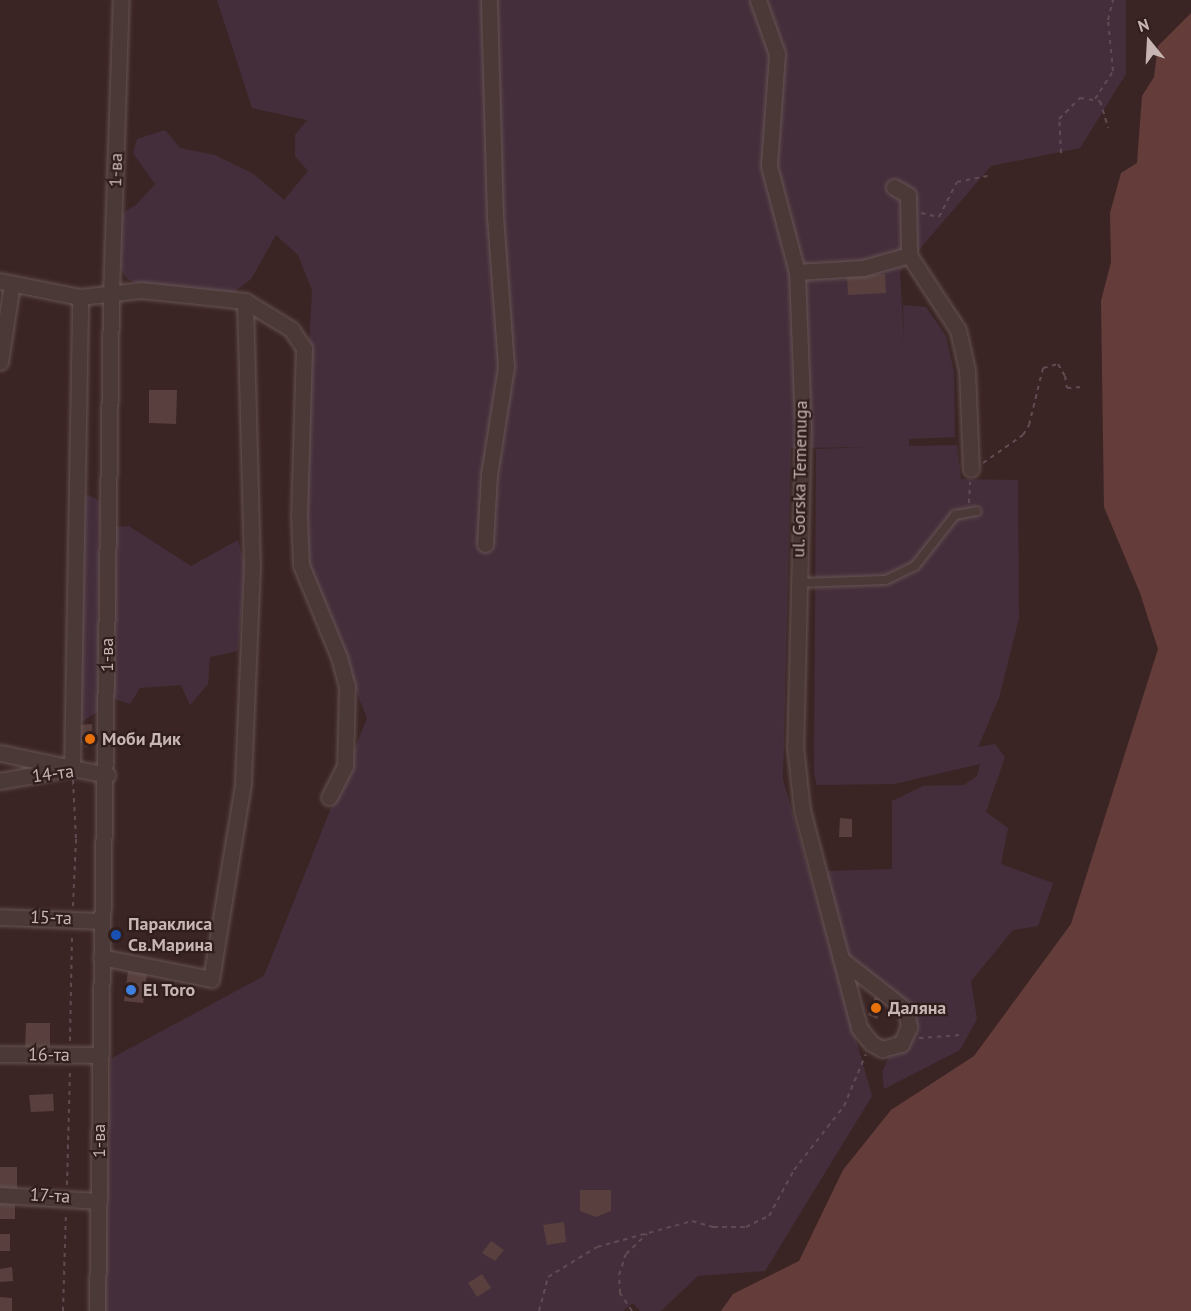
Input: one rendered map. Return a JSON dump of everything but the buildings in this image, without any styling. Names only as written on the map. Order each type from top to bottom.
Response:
[{"type":"street","name":"1-ва","points":[[97,1311],[98,1055],[106,775],[111,294],[121,0]]},
{"type":"street","points":[[485,544],[489,475],[506,366],[495,217],[489,0]]},
{"type":"street","name":"ul. Gorska Temenuga","points":[[758,0],[777,54],[770,166],[797,272],[802,427],[795,746],[802,810],[859,1028],[871,1043]]},
{"type":"street","points":[[894,187],[908,195],[909,255],[958,330],[968,370],[971,469]]},
{"type":"street","points":[[797,272],[863,268],[909,255]]},
{"type":"street","points":[[0,362],[6,283],[80,297],[141,291],[245,301],[291,329],[304,348],[299,514],[301,565],[339,657],[346,686],[345,766],[329,797]]},
{"type":"street","points":[[6,781],[8,754],[72,768],[80,297]]},
{"type":"street","points":[[101,957],[211,979],[244,773],[252,566],[245,301]]},
{"type":"street","name":"14-та","points":[[6,781],[72,768],[106,775]]},
{"type":"street","name":"15-та","points":[[0,917],[73,918],[101,921]]},
{"type":"street","points":[[841,959],[906,1010],[907,1037],[902,1044],[882,1049],[871,1043]]},
{"type":"street","name":"16-та","points":[[0,1054],[98,1055]]},
{"type":"street","name":"17-та","points":[[0,1195],[66,1196],[99,1201]]},
{"type":"lane","points":[[799,584],[886,580],[915,566],[955,515],[977,511]]},
{"type":"path","points":[[1094,100],[1113,71],[1108,20],[1113,0]]},
{"type":"path","points":[[1061,153],[1059,119],[1080,98],[1094,100],[1105,108],[1108,128]]},
{"type":"path","points":[[908,206],[939,217],[957,182],[987,176]]},
{"type":"path","points":[[995,457],[1023,435],[1029,425],[1042,368],[1058,364],[1065,376],[1067,388],[1082,387]]},
{"type":"path","points":[[968,513],[971,469]]},
{"type":"path","points":[[63,1311],[76,839],[72,768]]},
{"type":"path","points":[[907,1037],[931,1039],[961,1035]]},
{"type":"path","points":[[539,1311],[548,1277],[558,1268],[597,1247],[692,1221],[713,1227],[746,1227],[769,1216],[794,1170],[844,1106],[871,1043]]},
{"type":"path","points":[[632,1311],[620,1293],[619,1275],[627,1254],[648,1232]]},
{"type":"shaded area","points":[[217,0],[1126,0],[1126,74],[1080,148],[991,166],[900,272],[904,344],[903,305],[926,307],[946,336],[954,372],[955,437],[909,439],[909,446],[957,445],[961,479],[1018,480],[1019,618],[999,698],[978,747],[995,744],[1005,757],[986,812],[1008,828],[1001,864],[1053,883],[1038,926],[1013,930],[971,981],[977,1019],[960,1050],[884,1089],[882,1072],[891,1053],[904,1049],[917,1030],[913,1008],[846,954],[826,871],[892,869],[892,801],[923,786],[964,785],[977,776],[980,764],[894,784],[817,785],[814,774],[816,449],[872,447],[791,448],[783,779],[872,1096],[765,1271],[698,1276],[661,1311],[640,1311],[633,1303],[623,1311],[105,1311],[110,1059],[264,976],[367,718],[304,563],[303,461],[312,290],[298,255],[276,235],[251,279],[229,296],[143,286],[127,279],[121,270],[120,214],[136,205],[155,184],[133,153],[137,139],[165,130],[180,148],[215,155],[254,174],[284,200],[308,171],[295,156],[295,135],[307,120],[252,108]]},
{"type":"shaded area","points":[[1191,13],[1191,1311],[721,1311],[733,1294],[799,1261],[843,1170],[891,1110],[974,1056],[1071,924],[1158,649],[1140,593],[1104,507],[1101,301],[1111,262],[1110,213],[1121,173],[1137,163],[1142,96],[1154,77],[1158,46]]},
{"type":"shaded area","points":[[87,494],[100,501],[98,712],[79,723],[82,504]]},
{"type":"shaded area","points":[[129,526],[191,566],[238,540],[245,566],[238,651],[210,657],[208,684],[190,705],[181,685],[140,688],[130,704],[114,699],[116,527]]},
{"type":"place","name":"Моби Дик","points":[[90,739]]},
{"type":"place","name":"Параклиса Св.Марина","points":[[116,935]]},
{"type":"place","name":"El Toro","points":[[131,990]]},
{"type":"place","name":"Даляна","points":[[876,1008]]}]
